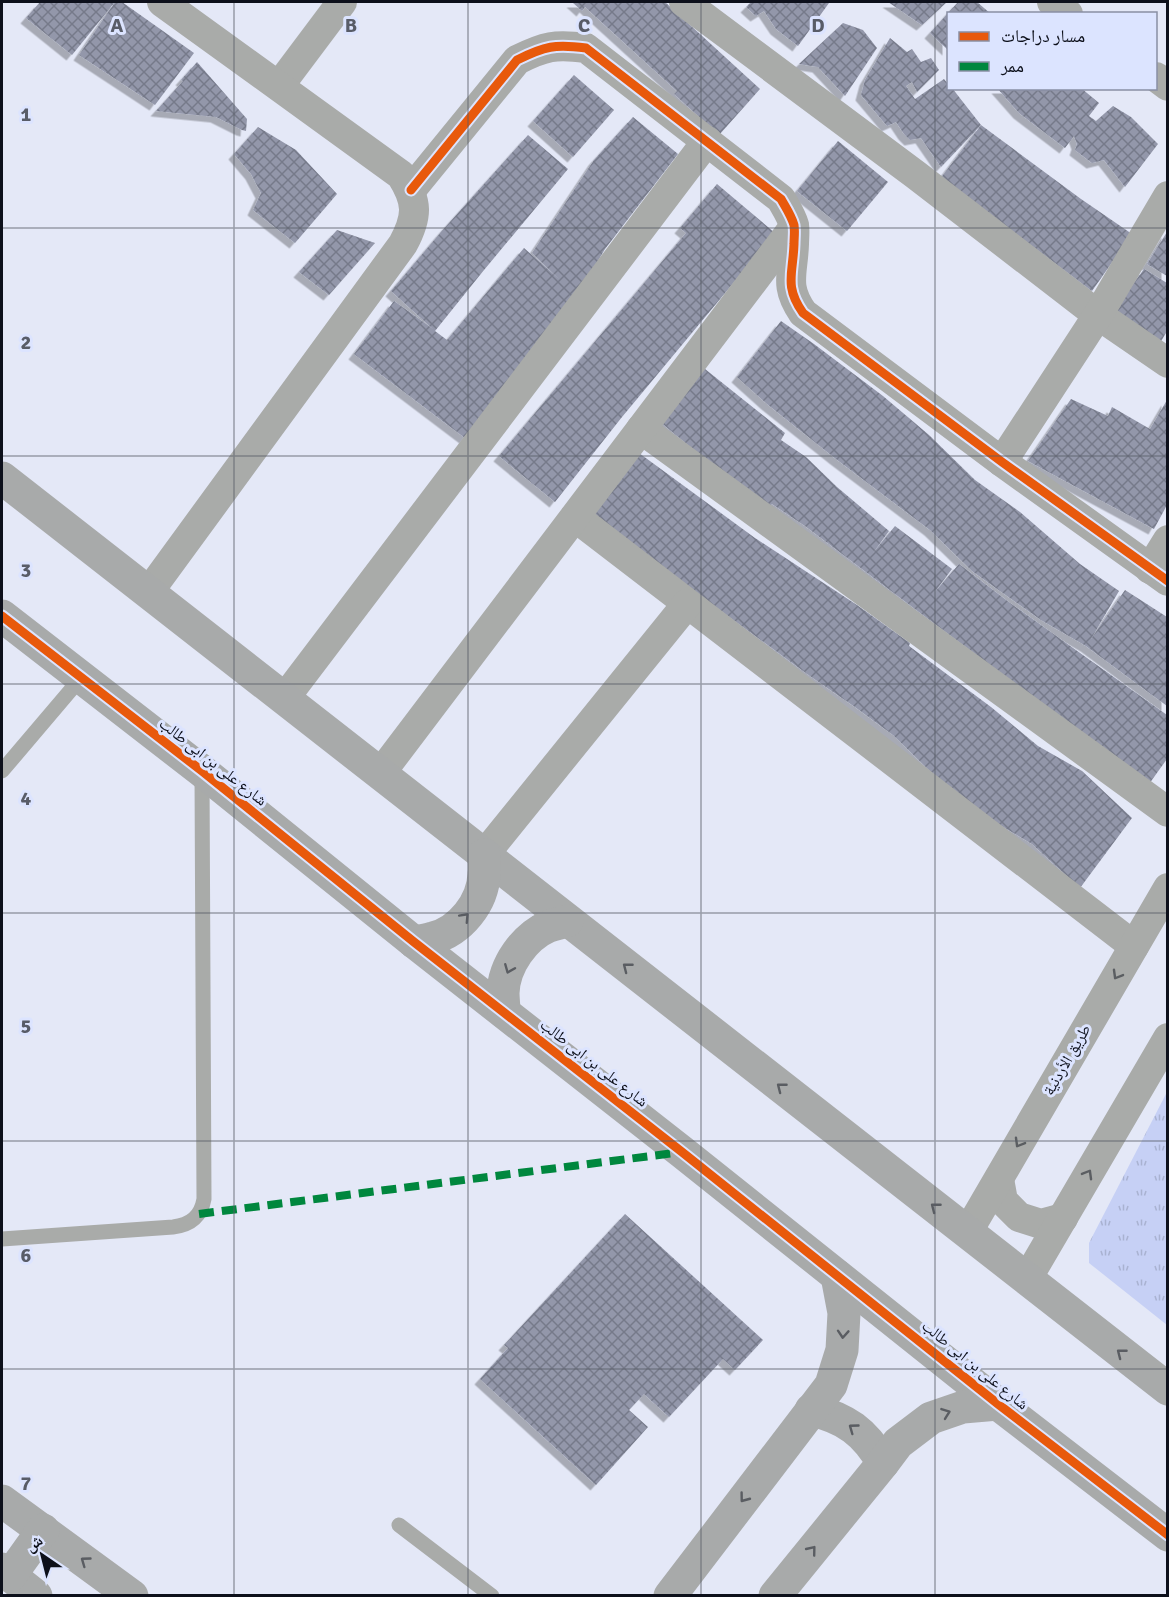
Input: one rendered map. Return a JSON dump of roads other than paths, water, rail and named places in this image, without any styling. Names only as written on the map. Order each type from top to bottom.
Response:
[{"type":"street","points":[[279,87],[342,2]]},
{"type":"street","points":[[684,2],[1098,315],[1167,363]]},
{"type":"street","points":[[1052,2],[1065,12]]},
{"type":"street","points":[[148,593],[403,244],[412,227],[414,209],[411,190],[401,175],[279,87],[171,4]]},
{"type":"street","points":[[411,190],[517,60],[539,50],[562,45],[586,48],[781,199],[790,214],[794,227],[791,290],[795,302],[803,313],[1002,462],[1159,575],[1167,540]]},
{"type":"street","points":[[284,699],[707,141]]},
{"type":"street","points":[[1002,462],[1098,315],[1167,196]]},
{"type":"street","points":[[380,774],[794,227]]},
{"type":"street","points":[[641,429],[1167,812]]},
{"type":"street","points":[[2,478],[1167,1389]]},
{"type":"street","points":[[575,517],[1134,946]]},
{"type":"street","points":[[414,942],[435,938],[453,928],[469,914],[479,897],[484,876],[484,855],[687,604]]},
{"type":"street","name":"شارع على بن ابى طالب","points":[[2,616],[202,771],[414,942],[1167,1535]]},
{"type":"street","name":"طريق الأردنية","points":[[967,1233],[1167,888]]},
{"type":"street","points":[[504,1012],[503,992],[507,972],[516,953],[530,938],[548,927],[567,921]]},
{"type":"street","points":[[1027,1279],[1165,1049]]},
{"type":"street","points":[[999,1179],[1003,1201],[1019,1217],[1041,1224],[1063,1218]]},
{"type":"street","points":[[670,1596],[831,1385],[842,1350],[844,1313],[837,1276]]},
{"type":"street","points":[[775,1596],[898,1443],[931,1418],[963,1407],[998,1404]]},
{"type":"street","points":[[811,1410],[839,1418],[851,1425],[875,1448],[883,1463]]},
{"type":"street","points":[[2,1501],[132,1596]]},
{"type":"street","points":[[36,1596],[6,1572],[43,1530]]},
{"type":"lane","points":[[2,771],[81,678]]},
{"type":"lane","points":[[2,1239],[183,1226],[199,1214],[202,1207],[204,1199],[202,771]]},
{"type":"lane","points":[[399,1525],[492,1596]]}]
